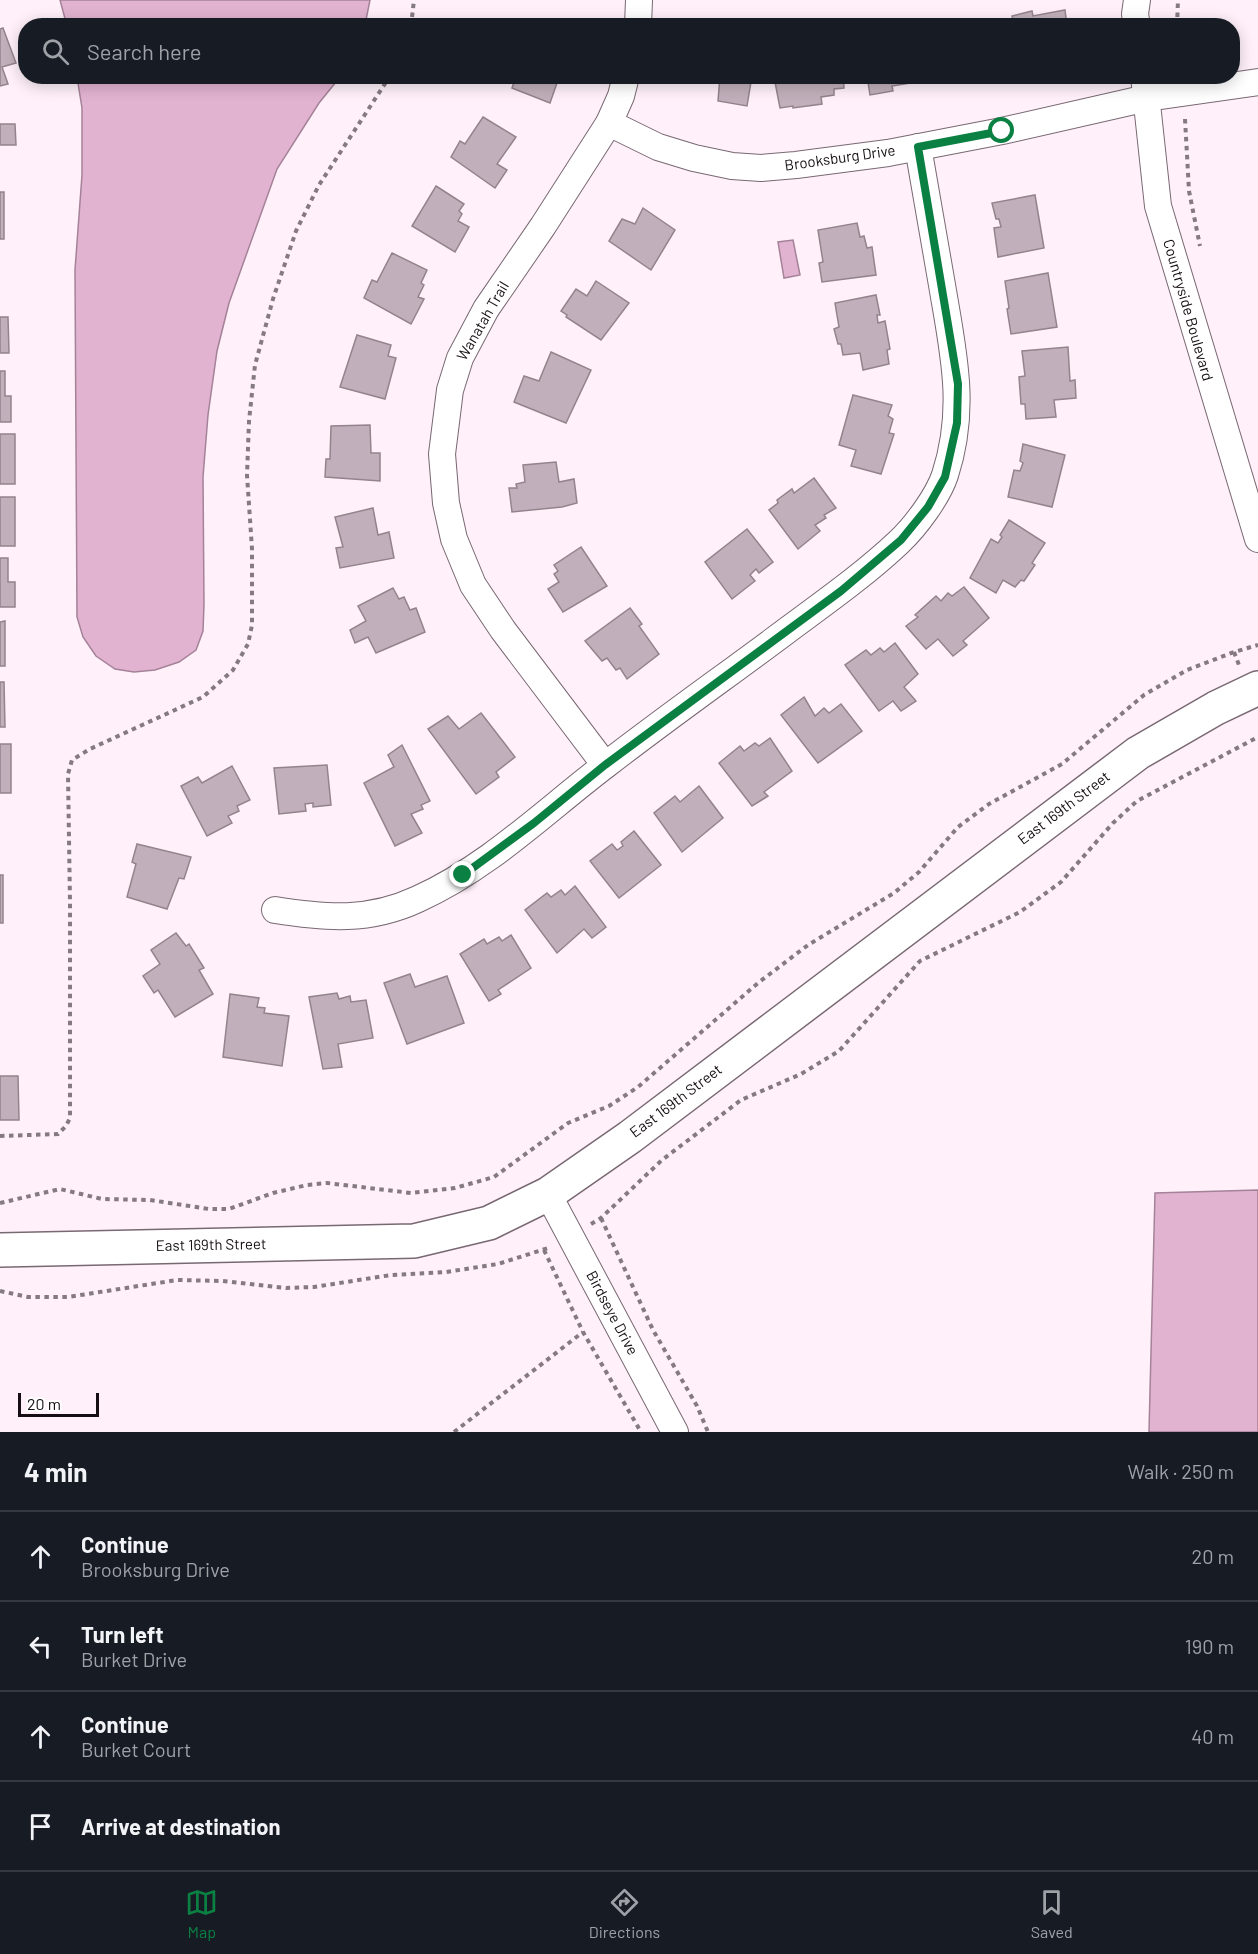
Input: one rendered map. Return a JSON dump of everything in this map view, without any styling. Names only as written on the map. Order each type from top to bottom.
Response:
[{"type":"street","points":[[638,18],[639,0]]},
{"type":"street","points":[[1136,18],[1137,0]]},
{"type":"street","name":"Brooksburg Drive","points":[[609,123],[658,147],[694,158],[732,166],[761,168],[808,164],[1002,131],[1145,87],[1184,93],[1258,82]]},
{"type":"street","name":"Wanatah Trail","points":[[605,765],[503,630],[473,585],[454,539],[446,504],[442,454],[450,390],[460,358],[486,309],[609,123],[624,84]]},
{"type":"street","name":"Countryside Boulevard","points":[[1145,87],[1158,206],[1258,539]]},
{"type":"street","points":[[275,910],[320,917],[348,917],[380,913],[416,900],[463,875],[534,823],[605,765],[841,591],[901,540],[928,507],[945,477],[957,423],[958,384],[918,147]]},
{"type":"street","name":"East 169th Street","points":[[0,1250],[414,1241],[489,1223],[548,1194],[630,1137],[1138,753],[1216,708],[1258,688]]},
{"type":"street","name":"Birdseye Drive","points":[[548,1194],[675,1432]]},
{"type":"path","points":[[412,18],[414,0]]},
{"type":"path","points":[[1177,18],[1178,0]]},
{"type":"path","points":[[0,1136],[58,1134],[70,1118],[68,774],[72,760],[90,749],[203,697],[233,670],[248,644],[252,625],[252,549],[247,475],[249,421],[255,365],[273,299],[296,231],[319,185],[385,84]]},
{"type":"path","points":[[1184,93],[1189,191],[1202,256]]},
{"type":"path","points":[[0,1203],[60,1189],[102,1199],[150,1200],[209,1209],[229,1209],[273,1193],[308,1185],[327,1183],[411,1193],[455,1188],[494,1176],[568,1123],[609,1106],[638,1087],[758,983],[808,945],[894,892],[919,872],[958,827],[989,804],[1062,764],[1144,695],[1187,670],[1258,645]]},
{"type":"path","points":[[601,1218],[653,1329],[697,1406],[708,1432]]},
{"type":"path","points":[[544,1250],[583,1332],[641,1432]]},
{"type":"path","points":[[454,1432],[583,1332]]},
{"type":"shaded area","points":[[60,0],[370,0],[366,18],[65,18]]},
{"type":"shaded area","points":[[78,84],[334,84],[319,103],[277,169],[229,303],[217,351],[208,415],[203,477],[203,631],[196,650],[179,662],[155,670],[134,672],[115,669],[96,656],[83,637],[77,617],[75,270],[82,175],[82,108]]},
{"type":"shaded area","points":[[793,240],[800,275],[784,278],[778,242]]},
{"type":"shaded area","points":[[1258,1190],[1258,1432],[1149,1432],[1155,1193]]},
{"type":"building","points":[[1065,10],[1066,18],[1012,18],[1012,16],[1032,11],[1033,16]]},
{"type":"building","points":[[3,28],[16,63],[2,67],[8,84],[0,86],[0,29]]},
{"type":"building","points":[[513,84],[557,84],[550,103],[512,88]]},
{"type":"building","points":[[719,84],[751,84],[747,106],[718,101]]},
{"type":"building","points":[[775,84],[844,84],[844,88],[834,89],[834,95],[821,97],[822,104],[780,108]]},
{"type":"building","points":[[868,84],[904,84],[892,86],[893,91],[870,95]]},
{"type":"building","points":[[483,117],[516,137],[497,164],[507,170],[495,188],[451,157],[460,141],[465,144]]},
{"type":"building","points":[[0,124],[15,124],[16,145],[0,145]]},
{"type":"building","points":[[436,186],[464,204],[459,211],[462,214],[458,221],[469,227],[455,252],[412,226]]},
{"type":"building","points":[[0,192],[4,192],[4,239],[0,239]]},
{"type":"building","points":[[1035,195],[1044,248],[998,257],[994,228],[1001,227],[999,219],[996,219],[992,203]]},
{"type":"building","points":[[643,208],[675,230],[651,270],[609,241],[622,219],[635,224]]},
{"type":"building","points":[[857,223],[860,237],[864,236],[867,248],[872,247],[876,275],[822,282],[819,263],[823,262],[818,230]]},
{"type":"building","points":[[392,253],[427,270],[421,283],[424,285],[418,297],[424,299],[411,324],[364,298],[372,280],[377,282]]},
{"type":"building","points":[[1048,273],[1057,327],[1011,334],[1005,281]]},
{"type":"building","points":[[596,281],[629,303],[601,340],[566,317],[567,315],[561,311],[576,289],[587,296]]},
{"type":"building","points":[[876,295],[880,315],[877,315],[878,323],[885,321],[890,349],[887,350],[889,364],[863,370],[860,353],[843,355],[841,344],[838,344],[834,329],[839,327],[835,303]]},
{"type":"building","points":[[0,317],[8,317],[9,353],[0,353]]},
{"type":"building","points":[[357,335],[391,345],[388,356],[396,358],[385,399],[340,387]]},
{"type":"building","points":[[1068,347],[1070,381],[1075,380],[1076,398],[1054,400],[1056,417],[1026,419],[1025,404],[1021,404],[1019,377],[1025,376],[1022,351]]},
{"type":"building","points":[[551,352],[591,370],[566,423],[514,402],[524,376],[539,381]]},
{"type":"building","points":[[0,371],[5,371],[5,396],[11,396],[11,422],[0,422]]},
{"type":"building","points":[[853,395],[892,405],[888,416],[893,419],[889,433],[894,434],[881,474],[851,466],[856,450],[839,445]]},
{"type":"building","points":[[370,425],[371,453],[380,453],[380,481],[325,477],[326,459],[330,459],[331,426]]},
{"type":"building","points":[[0,434],[15,434],[15,484],[0,484]]},
{"type":"building","points":[[1023,444],[1065,455],[1052,507],[1008,497],[1014,470],[1020,471],[1023,463],[1020,461]]},
{"type":"building","points":[[556,462],[559,482],[574,479],[577,503],[562,507],[512,512],[509,488],[517,488],[516,484],[525,482],[523,465]]},
{"type":"building","points":[[814,478],[836,508],[824,515],[826,518],[815,525],[820,531],[798,549],[769,510],[778,503],[777,500],[792,489],[794,493]]},
{"type":"building","points":[[0,497],[15,497],[15,546],[0,546]]},
{"type":"building","points":[[373,508],[378,535],[389,532],[394,558],[340,568],[336,548],[343,547],[335,517]]},
{"type":"building","points":[[1009,520],[1045,543],[1032,563],[1035,565],[1024,581],[1021,580],[1015,587],[1003,580],[996,593],[970,578],[991,539],[998,543]]},
{"type":"building","points":[[747,529],[773,562],[759,573],[756,569],[750,575],[755,581],[732,599],[705,562]]},
{"type":"building","points":[[581,547],[607,586],[563,612],[548,589],[559,582],[554,574],[558,571],[554,565]]},
{"type":"building","points":[[0,558],[8,558],[8,582],[15,582],[15,607],[0,607]]},
{"type":"building","points":[[964,587],[989,618],[963,641],[967,645],[953,656],[938,639],[926,649],[906,626],[918,617],[915,615],[936,596],[941,601],[948,593],[952,596]]},
{"type":"building","points":[[393,588],[399,599],[404,597],[410,610],[416,608],[425,632],[376,653],[368,637],[355,643],[350,630],[366,621],[358,606]]},
{"type":"building","points":[[630,608],[642,624],[639,626],[659,654],[627,679],[620,668],[616,670],[607,658],[602,661],[585,641]]},
{"type":"building","points":[[5,621],[5,666],[0,666],[0,622]]},
{"type":"building","points":[[895,643],[918,674],[904,687],[916,701],[901,711],[893,701],[879,711],[845,665],[866,650],[871,655],[880,648],[884,652]]},
{"type":"building","points":[[0,682],[4,682],[5,727],[0,727]]},
{"type":"building","points":[[804,697],[815,716],[824,708],[829,713],[841,704],[862,731],[818,763],[781,715]]},
{"type":"building","points":[[481,713],[515,757],[496,772],[499,777],[476,794],[428,729],[448,716],[459,729]]},
{"type":"building","points":[[770,738],[792,771],[764,792],[768,796],[752,806],[719,763],[740,746],[744,751],[755,743],[759,746]]},
{"type":"building","points":[[0,744],[11,744],[11,793],[0,793]]},
{"type":"building","points":[[402,745],[430,801],[421,805],[423,809],[411,814],[422,833],[395,846],[364,783],[394,767],[388,755]]},
{"type":"building","points":[[327,765],[331,805],[313,807],[313,803],[305,804],[306,811],[279,814],[274,768]]},
{"type":"building","points":[[232,766],[250,800],[237,806],[239,811],[228,816],[232,823],[207,836],[181,786],[198,777],[202,783]]},
{"type":"building","points":[[699,786],[723,818],[682,852],[654,813],[675,796],[680,802]]},
{"type":"building","points":[[634,831],[661,865],[619,898],[590,861],[612,844],[617,850],[623,846],[621,842]]},
{"type":"building","points":[[137,844],[191,857],[184,879],[179,878],[167,909],[127,897],[136,864],[132,862]]},
{"type":"building","points":[[0,875],[3,875],[3,923],[0,923]]},
{"type":"building","points":[[575,886],[606,927],[592,938],[584,929],[557,953],[525,910],[547,893],[551,897],[561,890],[565,895]]},
{"type":"building","points":[[176,933],[186,946],[189,944],[204,968],[199,970],[213,994],[175,1017],[158,990],[154,993],[143,976],[160,964],[151,950]]},
{"type":"building","points":[[511,935],[531,968],[498,990],[501,994],[489,1001],[460,954],[484,939],[487,944],[499,937],[502,941]]},
{"type":"building","points":[[410,974],[415,987],[447,976],[464,1023],[407,1044],[384,983]]},
{"type":"building","points":[[337,993],[339,999],[350,996],[351,1002],[366,1000],[373,1038],[338,1044],[342,1067],[323,1069],[309,997]]},
{"type":"building","points":[[230,994],[259,998],[257,1007],[265,1008],[264,1013],[289,1016],[282,1066],[223,1057]]},
{"type":"building","points":[[0,1076],[18,1076],[19,1120],[0,1120]]},
{"type":"route","points":[[463,875],[534,823],[605,765],[841,591],[901,540],[928,507],[945,477],[957,423],[958,384],[918,147],[1002,131]]}]
